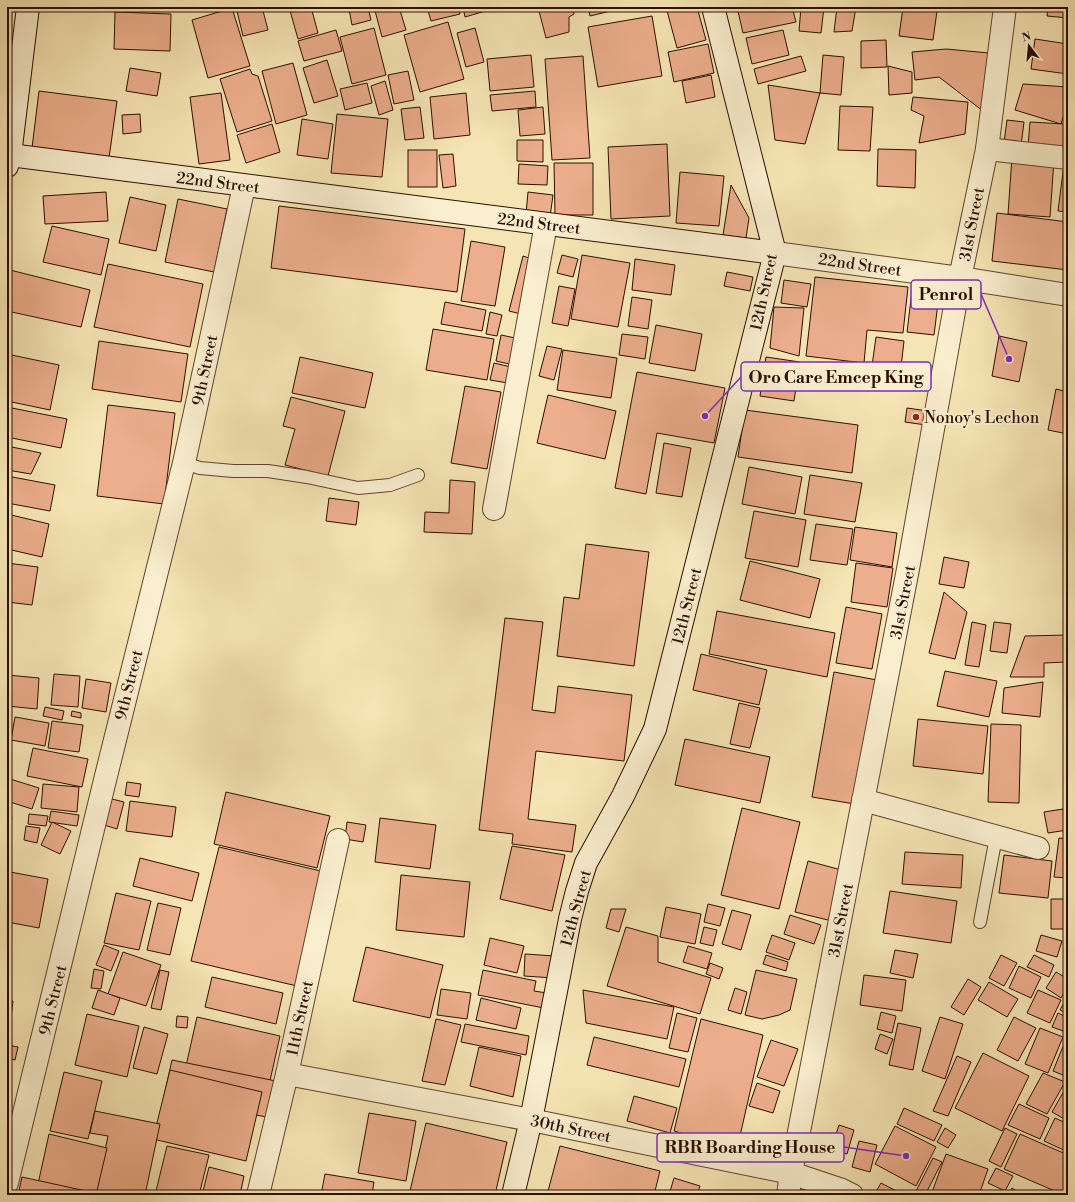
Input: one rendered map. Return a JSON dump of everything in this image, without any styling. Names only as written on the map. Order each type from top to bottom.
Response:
[{"type":"street","points":[[8,160],[28,7]]},
{"type":"street","name":"12th Street","points":[[513,1195],[531,1120],[570,919],[577,891],[586,863],[623,796],[655,729],[775,253],[713,7]]},
{"type":"street","name":"31st Street","points":[[788,1195],[908,569],[960,278],[986,149],[1005,7]]},
{"type":"street","points":[[986,149],[1068,158]]},
{"type":"street","name":"22nd Street","points":[[8,160],[244,186],[775,253],[960,278],[1068,295]]},
{"type":"street","name":"9th Street","points":[[7,1183],[184,463],[244,186]]},
{"type":"street","points":[[494,508],[546,224]]},
{"type":"street","points":[[863,800],[1038,848]]},
{"type":"street","name":"11th Street","points":[[258,1195],[287,1074],[338,840]]},
{"type":"street","name":"30th Street","points":[[287,1074],[531,1120],[791,1173],[842,1190],[852,1195]]},
{"type":"lane","points":[[184,463],[200,468],[233,471],[268,471],[307,477],[358,488],[390,485],[418,475]]},
{"type":"lane","points":[[980,922],[996,837]]},
{"type":"building","points":[[236,7],[262,7],[268,30],[243,36]]},
{"type":"building","points":[[289,7],[311,7],[318,33],[298,39]]},
{"type":"building","points":[[368,7],[371,20],[352,25],[349,9]]},
{"type":"building","points":[[374,7],[399,7],[406,30],[382,37]]},
{"type":"building","points":[[427,7],[458,7],[460,14],[431,21]]},
{"type":"building","points":[[463,7],[499,7],[465,17]]},
{"type":"building","points":[[538,7],[573,7],[574,14],[569,17],[569,32],[546,38]]},
{"type":"building","points":[[588,7],[623,7],[623,8],[590,16]]},
{"type":"building","points":[[666,7],[697,7],[706,40],[677,48]]},
{"type":"building","points":[[737,7],[792,7],[796,22],[743,33]]},
{"type":"building","points":[[801,7],[824,7],[821,33],[799,31]]},
{"type":"building","points":[[837,7],[856,7],[852,31],[834,32]]},
{"type":"building","points":[[903,7],[937,11],[933,40],[899,36]]},
{"type":"building","points":[[1048,7],[1068,7],[1068,18],[1047,16]]},
{"type":"building","points":[[232,8],[250,66],[208,78],[192,20]]},
{"type":"building","points":[[115,12],[171,14],[170,51],[114,49]]},
{"type":"building","points":[[652,16],[662,76],[598,87],[588,27]]},
{"type":"building","points":[[448,22],[464,79],[420,92],[404,35]]},
{"type":"building","points":[[374,28],[386,75],[352,84],[340,37]]},
{"type":"building","points":[[475,28],[484,62],[466,67],[457,33]]},
{"type":"building","points":[[336,30],[342,51],[304,61],[298,41]]},
{"type":"building","points":[[783,30],[789,55],[752,64],[746,38]]},
{"type":"building","points":[[1035,39],[1068,44],[1068,74],[1031,69]]},
{"type":"building","points":[[886,40],[887,67],[861,68],[861,41]]},
{"type":"building","points":[[708,44],[714,73],[674,82],[668,52]]},
{"type":"building","points":[[946,49],[989,53],[983,111],[939,77],[915,80],[912,52]]},
{"type":"building","points":[[531,55],[534,87],[490,91],[487,59]]},
{"type":"building","points":[[823,55],[844,57],[841,95],[820,93]]},
{"type":"building","points":[[583,56],[590,158],[552,160],[545,59]]},
{"type":"building","points":[[801,56],[806,71],[758,84],[754,69]]},
{"type":"building","points":[[327,60],[338,96],[314,103],[303,68]]},
{"type":"building","points":[[293,63],[307,115],[276,124],[262,71]]},
{"type":"building","points":[[888,66],[912,72],[912,93],[889,95]]},
{"type":"building","points":[[130,68],[161,73],[157,96],[126,91]]},
{"type":"building","points":[[250,69],[252,74],[258,76],[272,121],[237,132],[220,79]]},
{"type":"building","points":[[408,71],[414,100],[394,104],[388,75]]},
{"type":"building","points":[[711,75],[715,97],[686,103],[682,81]]},
{"type":"building","points":[[385,81],[393,110],[379,115],[371,86]]},
{"type":"building","points":[[367,83],[372,103],[345,110],[340,89]]},
{"type":"building","points":[[1023,84],[1068,87],[1068,101],[1061,124],[1015,110]]},
{"type":"building","points":[[768,85],[820,93],[805,144],[775,140]]},
{"type":"building","points":[[39,91],[117,101],[109,158],[32,148]]},
{"type":"building","points":[[535,91],[536,107],[492,111],[490,95]]},
{"type":"building","points":[[221,93],[230,160],[199,164],[190,97]]},
{"type":"building","points":[[466,93],[470,135],[434,139],[430,97]]},
{"type":"building","points":[[913,97],[968,102],[965,134],[919,143],[924,116],[911,110]]},
{"type":"building","points":[[840,106],[873,107],[870,151],[838,150]]},
{"type":"building","points":[[420,107],[424,138],[405,140],[401,109]]},
{"type":"building","points":[[543,107],[545,134],[520,136],[518,110]]},
{"type":"building","points":[[140,114],[141,132],[123,134],[122,115]]},
{"type":"building","points":[[337,114],[388,119],[382,177],[331,173]]},
{"type":"building","points":[[302,119],[333,124],[328,159],[297,155]]},
{"type":"building","points":[[1007,120],[1024,122],[1021,146],[1004,143]]},
{"type":"building","points":[[1030,122],[1064,124],[1064,149],[1028,147]]},
{"type":"building","points":[[272,124],[280,152],[246,163],[237,135]]},
{"type":"building","points":[[517,140],[543,140],[543,162],[517,161]]},
{"type":"building","points":[[667,144],[670,216],[611,219],[608,147]]},
{"type":"building","points":[[878,149],[916,150],[915,188],[877,186]]},
{"type":"building","points":[[408,150],[437,150],[437,187],[408,187]]},
{"type":"building","points":[[453,154],[456,186],[443,188],[439,155]]},
{"type":"building","points":[[1012,157],[1054,160],[1050,217],[1008,214]]},
{"type":"building","points":[[554,163],[593,163],[593,215],[555,215]]},
{"type":"building","points":[[519,164],[548,166],[547,185],[518,184]]},
{"type":"building","points":[[1064,164],[1068,165],[1068,212],[1058,211]]},
{"type":"building","points":[[680,172],[724,176],[719,226],[676,223]]},
{"type":"building","points":[[731,185],[749,218],[746,238],[723,235]]},
{"type":"building","points":[[106,192],[108,221],[45,224],[43,196]]},
{"type":"building","points":[[528,192],[553,195],[550,217],[526,214]]},
{"type":"building","points":[[130,197],[166,205],[156,251],[119,243]]},
{"type":"building","points":[[178,199],[227,209],[214,272],[165,262]]},
{"type":"building","points":[[279,206],[465,229],[457,292],[271,268]]},
{"type":"building","points":[[997,213],[1068,222],[1068,270],[992,261]]},
{"type":"building","points":[[52,226],[109,239],[101,275],[43,262]]},
{"type":"building","points":[[471,241],[505,247],[495,306],[461,301]]},
{"type":"building","points":[[562,255],[578,259],[573,277],[557,273]]},
{"type":"building","points":[[582,255],[630,263],[618,327],[571,319]]},
{"type":"building","points":[[523,256],[535,260],[521,314],[509,311]]},
{"type":"building","points":[[635,259],[675,265],[671,295],[632,290]]},
{"type":"building","points":[[108,264],[203,284],[190,347],[94,327]]},
{"type":"building","points":[[10,270],[90,290],[81,327],[7,311],[7,283]]},
{"type":"building","points":[[727,272],[753,277],[750,291],[724,286]]},
{"type":"building","points":[[815,277],[908,287],[903,333],[867,330],[864,363],[806,356]]},
{"type":"building","points":[[784,280],[811,284],[807,307],[781,303]]},
{"type":"building","points":[[559,286],[575,289],[568,326],[552,323]]},
{"type":"building","points":[[912,291],[939,295],[934,335],[907,332]]},
{"type":"building","points":[[632,297],[652,300],[648,329],[628,326]]},
{"type":"building","points":[[445,302],[486,310],[482,331],[441,324]]},
{"type":"building","points":[[774,307],[804,308],[799,356],[770,348]]},
{"type":"building","points":[[490,312],[502,315],[497,336],[486,334]]},
{"type":"building","points":[[656,325],[702,334],[695,371],[649,363]]},
{"type":"building","points":[[433,329],[494,339],[487,380],[426,370]]},
{"type":"building","points":[[622,334],[648,337],[645,359],[619,355]]},
{"type":"building","points":[[501,335],[520,339],[514,365],[496,361]]},
{"type":"building","points":[[999,336],[1027,342],[1019,382],[992,376]]},
{"type":"building","points":[[876,337],[904,341],[900,376],[871,373]]},
{"type":"building","points":[[99,341],[188,354],[181,402],[92,389]]},
{"type":"building","points":[[547,346],[562,349],[554,380],[539,376]]},
{"type":"building","points":[[563,350],[617,358],[611,398],[557,390]]},
{"type":"building","points":[[7,354],[59,365],[50,410],[7,401]]},
{"type":"building","points":[[300,357],[373,373],[365,408],[292,393]]},
{"type":"building","points":[[766,357],[800,362],[794,401],[760,396]]},
{"type":"building","points":[[494,363],[511,367],[508,383],[490,380]]},
{"type":"building","points":[[637,372],[725,388],[714,443],[657,433],[646,494],[615,488]]},
{"type":"building","points":[[465,386],[501,392],[487,469],[451,463]]},
{"type":"building","points":[[1056,389],[1068,392],[1068,434],[1048,430]]},
{"type":"building","points":[[548,395],[616,411],[605,459],[537,443]]},
{"type":"building","points":[[291,397],[345,411],[328,476],[285,465],[295,429],[283,426]]},
{"type":"building","points":[[108,405],[175,413],[164,504],[97,496]]},
{"type":"building","points":[[7,407],[67,419],[61,448],[7,437]]},
{"type":"building","points":[[907,408],[928,411],[926,425],[905,422]]},
{"type":"building","points":[[745,410],[858,425],[852,473],[738,457]]},
{"type":"building","points":[[664,443],[691,448],[682,497],[656,493]]},
{"type":"building","points":[[7,446],[41,453],[31,474],[7,470]]},
{"type":"building","points":[[749,467],[802,477],[795,514],[742,504]]},
{"type":"building","points":[[810,475],[862,483],[855,522],[804,514]]},
{"type":"building","points":[[7,476],[55,485],[50,511],[7,503]]},
{"type":"building","points":[[450,480],[475,482],[472,534],[424,532],[425,512],[449,513]]},
{"type":"building","points":[[329,498],[359,502],[356,525],[326,521]]},
{"type":"building","points":[[754,511],[806,520],[798,567],[745,558]]},
{"type":"building","points":[[7,514],[49,524],[42,557],[7,549]]},
{"type":"building","points":[[816,524],[853,529],[847,565],[810,560]]},
{"type":"building","points":[[855,527],[897,533],[892,567],[850,560]]},
{"type":"building","points":[[586,544],[649,552],[634,666],[557,656],[564,597],[579,599]]},
{"type":"building","points":[[944,557],[969,562],[964,588],[939,584]]},
{"type":"building","points":[[750,561],[820,579],[810,618],[740,600]]},
{"type":"building","points":[[7,563],[38,567],[32,605],[7,602]]},
{"type":"building","points":[[856,563],[893,568],[887,607],[851,602]]},
{"type":"building","points":[[944,592],[967,612],[955,659],[929,653]]},
{"type":"building","points":[[846,607],[882,614],[872,669],[836,663]]},
{"type":"building","points":[[717,611],[835,633],[827,677],[709,654]]},
{"type":"building","points":[[505,618],[543,622],[532,710],[555,713],[558,686],[632,695],[624,761],[536,751],[528,819],[576,825],[572,852],[512,844],[513,834],[479,830]]},
{"type":"building","points":[[972,622],[986,625],[979,667],[965,665]]},
{"type":"building","points":[[994,622],[1011,624],[1007,653],[990,651]]},
{"type":"building","points":[[1068,635],[1068,662],[1044,663],[1044,677],[1010,677],[1025,636]]},
{"type":"building","points":[[701,654],[767,670],[759,705],[693,690]]},
{"type":"building","points":[[945,671],[997,681],[989,717],[937,706]]},
{"type":"building","points":[[834,672],[877,680],[855,804],[812,797]]},
{"type":"building","points":[[54,674],[80,676],[78,707],[51,705]]},
{"type":"building","points":[[7,675],[39,678],[37,709],[7,706]]},
{"type":"building","points":[[86,679],[111,683],[106,712],[82,708]]},
{"type":"building","points":[[1043,682],[1040,717],[1002,713],[1004,688]]},
{"type":"building","points":[[739,703],[760,708],[750,748],[730,744]]},
{"type":"building","points":[[45,707],[64,711],[62,720],[43,716]]},
{"type":"building","points":[[72,711],[81,713],[81,718],[71,716]]},
{"type":"building","points":[[7,716],[11,716],[9,741],[7,741]]},
{"type":"building","points":[[15,717],[49,723],[45,746],[11,740]]},
{"type":"building","points":[[918,719],[988,726],[983,774],[913,766]]},
{"type":"building","points":[[52,721],[83,725],[79,752],[48,748]]},
{"type":"building","points":[[991,724],[1021,725],[1019,803],[988,802]]},
{"type":"building","points":[[685,739],[770,757],[760,803],[675,785]]},
{"type":"building","points":[[33,748],[88,759],[82,787],[27,776]]},
{"type":"building","points":[[7,778],[39,788],[32,809],[7,801]]},
{"type":"building","points":[[127,782],[141,784],[139,797],[125,795]]},
{"type":"building","points":[[43,784],[79,787],[77,812],[41,808]]},
{"type":"building","points":[[226,792],[330,816],[317,868],[214,844]]},
{"type":"building","points":[[108,798],[124,802],[117,829],[101,824]]},
{"type":"building","points":[[130,801],[176,807],[172,837],[126,831]]},
{"type":"building","points":[[742,808],[800,822],[779,909],[721,895]]},
{"type":"building","points":[[1063,809],[1067,830],[1048,833],[1044,812]]},
{"type":"building","points":[[51,811],[79,815],[77,826],[49,822]]},
{"type":"building","points":[[29,814],[48,816],[46,826],[28,824]]},
{"type":"building","points":[[7,816],[12,818],[7,834]]},
{"type":"building","points":[[380,818],[436,825],[430,869],[375,862]]},
{"type":"building","points":[[52,822],[71,831],[60,854],[41,845]]},
{"type":"building","points":[[347,822],[366,825],[363,842],[345,839]]},
{"type":"building","points":[[26,826],[40,828],[37,843],[24,840]]},
{"type":"building","points":[[1059,838],[1068,839],[1068,878],[1054,877]]},
{"type":"building","points":[[512,846],[565,855],[552,911],[500,899]]},
{"type":"building","points":[[219,847],[325,872],[297,986],[191,961]]},
{"type":"building","points":[[7,848],[12,851],[7,864]]},
{"type":"building","points":[[905,852],[963,855],[961,888],[902,884]]},
{"type":"building","points":[[1004,855],[1052,861],[1048,898],[999,893]]},
{"type":"building","points":[[140,858],[199,873],[192,901],[133,886]]},
{"type":"building","points":[[808,861],[845,871],[832,921],[795,912]]},
{"type":"building","points":[[10,872],[48,879],[39,928],[7,922],[7,886]]},
{"type":"building","points":[[401,875],[470,882],[464,937],[396,930]]},
{"type":"building","points":[[890,891],[957,901],[951,943],[883,933]]},
{"type":"building","points":[[116,893],[151,901],[139,950],[104,943]]},
{"type":"building","points":[[1051,899],[1067,899],[1066,929],[1051,929]]},
{"type":"building","points":[[158,903],[181,908],[170,955],[147,950]]},
{"type":"building","points":[[708,904],[725,908],[720,926],[704,922]]},
{"type":"building","points":[[666,907],[701,914],[695,944],[660,937]]},
{"type":"building","points":[[611,909],[626,909],[619,932],[606,928]]},
{"type":"building","points":[[732,910],[751,915],[741,950],[722,944]]},
{"type":"building","points":[[790,915],[821,925],[814,944],[784,934]]},
{"type":"building","points":[[626,927],[658,936],[658,962],[711,978],[700,1014],[607,986]]},
{"type":"building","points":[[704,927],[717,930],[713,946],[700,943]]},
{"type":"building","points":[[772,935],[795,943],[789,960],[766,952]]},
{"type":"building","points":[[1041,935],[1062,941],[1057,957],[1036,951]]},
{"type":"building","points":[[490,938],[524,946],[517,973],[484,965]]},
{"type":"building","points":[[104,945],[119,951],[111,971],[96,965]]},
{"type":"building","points":[[688,946],[712,953],[707,969],[683,962]]},
{"type":"building","points":[[366,947],[443,965],[430,1018],[353,1001]]},
{"type":"building","points":[[895,950],[918,954],[913,978],[890,973]]},
{"type":"building","points":[[123,952],[161,965],[146,1006],[108,994]]},
{"type":"building","points":[[525,954],[555,956],[554,978],[524,976]]},
{"type":"building","points":[[766,955],[788,962],[786,971],[763,964]]},
{"type":"building","points":[[1001,955],[1017,963],[1004,986],[989,978]]},
{"type":"building","points":[[1034,955],[1054,965],[1049,977],[1027,967]]},
{"type":"building","points":[[710,963],[723,968],[719,979],[706,974]]},
{"type":"building","points":[[1019,966],[1041,977],[1031,998],[1009,988]]},
{"type":"building","points":[[94,969],[104,971],[101,989],[91,988]]},
{"type":"building","points":[[160,970],[169,972],[161,1010],[151,1008]]},
{"type":"building","points":[[483,970],[536,981],[534,991],[547,993],[544,1008],[478,995]]},
{"type":"building","points":[[756,970],[797,979],[790,1010],[779,1015],[762,1019],[745,1015]]},
{"type":"building","points":[[1056,972],[1068,979],[1068,986],[1061,998],[1046,988]]},
{"type":"building","points":[[864,975],[906,980],[902,1011],[860,1005]]},
{"type":"building","points":[[212,977],[283,993],[276,1024],[205,1007]]},
{"type":"building","points":[[968,979],[981,987],[964,1015],[951,1007]]},
{"type":"building","points":[[989,982],[1018,999],[1007,1017],[978,1000]]},
{"type":"building","points":[[735,988],[747,992],[741,1014],[728,1010]]},
{"type":"building","points":[[441,989],[471,993],[467,1019],[437,1015]]},
{"type":"building","points":[[98,990],[120,998],[114,1015],[92,1008]]},
{"type":"building","points":[[583,990],[674,1007],[667,1039],[586,1023]]},
{"type":"building","points":[[1038,990],[1061,1000],[1050,1023],[1027,1013]]},
{"type":"building","points":[[1067,997],[1068,998],[1068,1014],[1060,1010]]},
{"type":"building","points":[[481,998],[521,1008],[516,1029],[476,1020]]},
{"type":"building","points":[[7,1001],[13,1001],[8,1041],[7,1040]]},
{"type":"building","points":[[881,1012],[896,1016],[892,1033],[877,1029]]},
{"type":"building","points":[[677,1013],[697,1018],[688,1052],[669,1048]]},
{"type":"building","points":[[1058,1013],[1068,1018],[1068,1029],[1066,1032],[1052,1027]]},
{"type":"building","points":[[87,1014],[139,1026],[127,1077],[75,1065]]},
{"type":"building","points":[[177,1016],[188,1017],[187,1028],[176,1027]]},
{"type":"building","points":[[197,1017],[280,1036],[269,1085],[186,1066]]},
{"type":"building","points":[[940,1017],[963,1024],[945,1079],[922,1071]]},
{"type":"building","points":[[1014,1017],[1036,1028],[1018,1061],[997,1050]]},
{"type":"building","points":[[436,1019],[461,1025],[445,1085],[422,1081]]},
{"type":"building","points":[[701,1019],[763,1035],[737,1149],[674,1131]]},
{"type":"building","points":[[898,1023],[921,1028],[913,1070],[889,1065]]},
{"type":"building","points":[[465,1024],[529,1036],[526,1055],[461,1042]]},
{"type":"building","points":[[144,1027],[168,1034],[157,1074],[133,1068]]},
{"type":"building","points":[[1040,1028],[1063,1037],[1048,1073],[1025,1064]]},
{"type":"building","points":[[880,1034],[893,1039],[887,1054],[875,1049]]},
{"type":"building","points":[[594,1037],[686,1059],[679,1087],[587,1065]]},
{"type":"building","points":[[1066,1039],[1068,1040],[1068,1077],[1053,1071]]},
{"type":"building","points":[[771,1040],[798,1049],[784,1086],[757,1077]]},
{"type":"building","points":[[7,1045],[18,1047],[15,1060],[7,1058]]},
{"type":"building","points":[[479,1047],[521,1056],[513,1097],[470,1086]]},
{"type":"building","points":[[983,1053],[1029,1076],[1002,1131],[955,1108]]},
{"type":"building","points":[[957,1056],[971,1062],[948,1116],[933,1111]]},
{"type":"building","points":[[172,1060],[281,1082],[271,1118],[164,1096]]},
{"type":"building","points":[[170,1070],[262,1092],[246,1161],[153,1139]]},
{"type":"building","points":[[64,1072],[102,1081],[88,1139],[50,1131]]},
{"type":"building","points":[[1043,1073],[1065,1082],[1047,1114],[1026,1104]]},
{"type":"building","points":[[757,1083],[780,1091],[773,1113],[749,1106]]},
{"type":"building","points":[[1068,1084],[1068,1116],[1066,1120],[1052,1112]]},
{"type":"building","points":[[634,1096],[677,1108],[670,1133],[627,1121]]},
{"type":"building","points":[[1019,1104],[1049,1118],[1040,1139],[1008,1125]]},
{"type":"building","points":[[904,1108],[942,1125],[934,1141],[897,1124]]},
{"type":"building","points":[[95,1111],[160,1124],[145,1195],[96,1194],[108,1136],[90,1133]]},
{"type":"building","points":[[369,1113],[416,1121],[406,1181],[358,1173]]},
{"type":"building","points":[[1055,1118],[1068,1124],[1068,1152],[1044,1141]]},
{"type":"building","points":[[426,1123],[507,1142],[495,1195],[429,1195],[410,1191]]},
{"type":"building","points":[[839,1125],[854,1130],[847,1154],[831,1150]]},
{"type":"building","points":[[895,1126],[936,1147],[916,1186],[875,1164]]},
{"type":"building","points":[[945,1128],[956,1135],[948,1148],[937,1142]]},
{"type":"building","points":[[1005,1128],[1017,1134],[1001,1167],[989,1161]]},
{"type":"building","points":[[49,1134],[107,1148],[96,1195],[87,1195],[38,1184]]},
{"type":"building","points":[[1020,1134],[1068,1155],[1068,1195],[1064,1195],[1004,1169]]},
{"type":"building","points":[[859,1141],[877,1145],[870,1172],[852,1167]]},
{"type":"building","points":[[167,1146],[209,1155],[199,1195],[155,1195]]},
{"type":"building","points":[[560,1146],[660,1171],[654,1195],[547,1195]]},
{"type":"building","points":[[946,1154],[988,1169],[979,1195],[931,1195]]},
{"type":"building","points":[[933,1158],[942,1162],[925,1195],[914,1195]]},
{"type":"building","points":[[209,1167],[244,1176],[240,1195],[202,1195]]},
{"type":"building","points":[[996,1168],[1013,1176],[1005,1191],[988,1183]]},
{"type":"building","points":[[325,1174],[374,1182],[372,1195],[321,1195]]},
{"type":"building","points":[[22,1177],[86,1191],[85,1195],[18,1195]]},
{"type":"building","points":[[674,1178],[700,1186],[697,1195],[669,1195]]},
{"type":"building","points":[[881,1183],[904,1195],[874,1195]]},
{"type":"building","points":[[1012,1188],[1022,1195],[1008,1195]]},
{"type":"building","points":[[89,1190],[111,1195],[87,1195]]},
{"type":"building","points":[[390,1191],[412,1195],[390,1195]]},
{"type":"place","name":"Penrol","points":[[1009,359]]},
{"type":"place","name":"Oro Care Emcep King","points":[[705,416]]},
{"type":"place","name":"Nonoy's Lechon","points":[[916,417]]},
{"type":"place","name":"RBR Boarding House","points":[[906,1156]]}]
